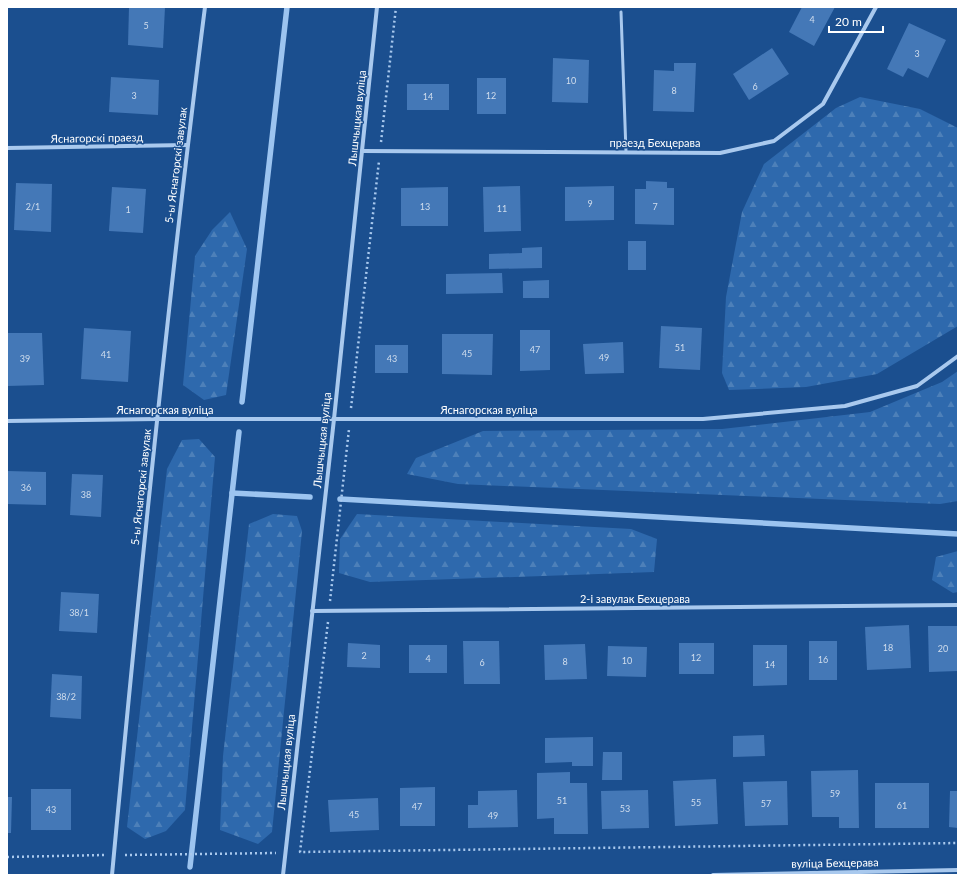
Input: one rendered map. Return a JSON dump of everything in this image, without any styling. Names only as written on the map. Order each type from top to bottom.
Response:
[{"type":"street","name":"5-ы Яснагорскі завулак","points":[[112,875],[157,419],[187,146],[205,7]]},
{"type":"street","name":"Лышчыцкая вуліца","points":[[283,875],[334,419],[377,7]]},
{"type":"street","name":"праезд Бехцерава","points":[[362,151],[720,153],[774,141],[823,104],[876,7]]},
{"type":"street","name":"Яснагорскі праезд","points":[[7,148],[187,146]]},
{"type":"street","name":"Яснагорская вуліца","points":[[7,422],[157,419],[702,419],[845,406],[917,386],[958,356]]},
{"type":"street","name":"2-і завулак Бехцерава","points":[[312,611],[958,605]]},
{"type":"street","name":"вуліца Бехцерава","points":[[713,875],[958,870]]},
{"type":"lane","points":[[621,12],[626,152]]},
{"type":"path","points":[[7,857],[300,852]]},
{"type":"green space","points":[[860,97],[920,109],[958,128],[958,326],[877,374],[806,387],[729,390],[722,373],[726,297],[742,212],[764,164],[836,108]]},
{"type":"green space","points":[[230,212],[247,249],[226,395],[204,400],[183,385],[195,256],[212,230]]},
{"type":"green space","points":[[958,371],[958,501],[940,504],[458,484],[407,474],[416,458],[483,431],[722,429],[870,412],[942,382]]},
{"type":"green space","points":[[199,439],[215,457],[185,810],[166,831],[145,839],[127,827],[167,469],[182,440]]},
{"type":"green space","points":[[273,514],[297,516],[302,531],[272,832],[258,844],[220,830],[223,756],[249,524]]},
{"type":"green space","points":[[357,514],[631,529],[657,539],[654,572],[370,582],[339,573],[340,539]]},
{"type":"green space","points":[[958,551],[958,592],[953,593],[932,580],[936,557]]},
{"type":"building","points":[[129,7],[165,7],[163,48],[128,45]]},
{"type":"building","points":[[802,7],[835,7],[814,46],[789,32]]},
{"type":"building","points":[[909,23],[946,40],[928,78],[908,68],[903,77],[887,69]]},
{"type":"building","points":[[772,48],[789,74],[749,100],[733,74]]},
{"type":"building","points":[[553,58],[589,60],[588,103],[552,102]]},
{"type":"building","points":[[674,63],[696,63],[694,112],[653,111],[654,70],[674,71]]},
{"type":"building","points":[[111,77],[159,80],[158,115],[109,112]]},
{"type":"building","points":[[477,78],[506,78],[506,114],[477,114]]},
{"type":"building","points":[[407,84],[449,84],[449,110],[407,110]]},
{"type":"building","points":[[646,181],[667,182],[667,188],[674,188],[674,225],[635,224],[635,189],[646,189]]},
{"type":"building","points":[[16,183],[52,184],[51,232],[14,230]]},
{"type":"building","points":[[520,186],[521,231],[484,232],[483,187]]},
{"type":"building","points":[[614,186],[614,220],[565,221],[565,187]]},
{"type":"building","points":[[112,187],[146,189],[143,233],[109,231]]},
{"type":"building","points":[[448,187],[448,226],[401,226],[401,188]]},
{"type":"building","points":[[628,241],[646,241],[646,270],[628,270]]},
{"type":"building","points":[[542,247],[542,268],[489,269],[489,254],[522,253],[522,248]]},
{"type":"building","points":[[502,273],[503,293],[446,294],[446,274]]},
{"type":"building","points":[[549,280],[549,298],[523,298],[523,281]]},
{"type":"building","points":[[661,326],[702,328],[700,370],[659,368]]},
{"type":"building","points":[[84,328],[131,331],[128,382],[81,379]]},
{"type":"building","points":[[520,330],[550,330],[550,370],[520,371]]},
{"type":"building","points":[[7,333],[42,333],[44,385],[7,386]]},
{"type":"building","points":[[442,334],[493,334],[492,375],[442,374]]},
{"type":"building","points":[[623,342],[624,373],[585,374],[583,344]]},
{"type":"building","points":[[375,345],[408,345],[408,373],[375,373]]},
{"type":"building","points":[[7,471],[46,472],[46,505],[7,504]]},
{"type":"building","points":[[72,474],[103,475],[101,517],[70,515]]},
{"type":"building","points":[[61,592],[99,594],[97,633],[59,631]]},
{"type":"building","points":[[909,625],[911,668],[867,670],[865,627]]},
{"type":"building","points":[[928,626],[958,626],[958,671],[929,672]]},
{"type":"building","points":[[463,641],[499,641],[500,684],[464,684]]},
{"type":"building","points":[[809,641],[837,641],[837,680],[809,680]]},
{"type":"building","points":[[348,643],[380,645],[380,668],[347,667]]},
{"type":"building","points":[[679,643],[714,643],[714,674],[679,674]]},
{"type":"building","points":[[585,644],[587,679],[545,680],[544,645]]},
{"type":"building","points":[[409,645],[447,645],[447,673],[409,673]]},
{"type":"building","points":[[753,645],[787,645],[787,685],[753,686]]},
{"type":"building","points":[[608,646],[647,647],[646,677],[607,676]]},
{"type":"building","points":[[52,674],[82,676],[81,719],[50,717]]},
{"type":"building","points":[[764,735],[765,756],[733,757],[733,736]]},
{"type":"building","points":[[593,737],[593,766],[572,766],[572,762],[545,763],[545,738]]},
{"type":"building","points":[[603,752],[622,752],[622,780],[602,780]]},
{"type":"building","points":[[858,770],[859,828],[839,828],[839,817],[812,817],[811,771]]},
{"type":"building","points":[[570,772],[570,783],[587,783],[588,834],[554,834],[554,818],[537,819],[537,773]]},
{"type":"building","points":[[716,779],[718,824],[675,826],[673,781]]},
{"type":"building","points":[[787,781],[788,825],[745,826],[743,782]]},
{"type":"building","points":[[875,783],[929,783],[929,828],[875,828]]},
{"type":"building","points":[[435,787],[435,826],[400,826],[400,788]]},
{"type":"building","points":[[31,789],[71,789],[71,830],[31,830]]},
{"type":"building","points":[[517,790],[518,827],[468,828],[468,805],[478,805],[478,791]]},
{"type":"building","points":[[648,790],[649,828],[602,829],[601,791]]},
{"type":"building","points":[[950,791],[958,791],[958,828],[949,827]]},
{"type":"building","points":[[7,797],[12,797],[11,833],[7,833]]},
{"type":"building","points":[[378,798],[379,830],[330,832],[328,800]]},
{"type":"waterway","points":[[242,402],[287,7]]},
{"type":"waterway","points":[[190,867],[239,432]]},
{"type":"waterway","points":[[232,493],[310,497]]},
{"type":"waterway","points":[[340,499],[958,534]]}]
